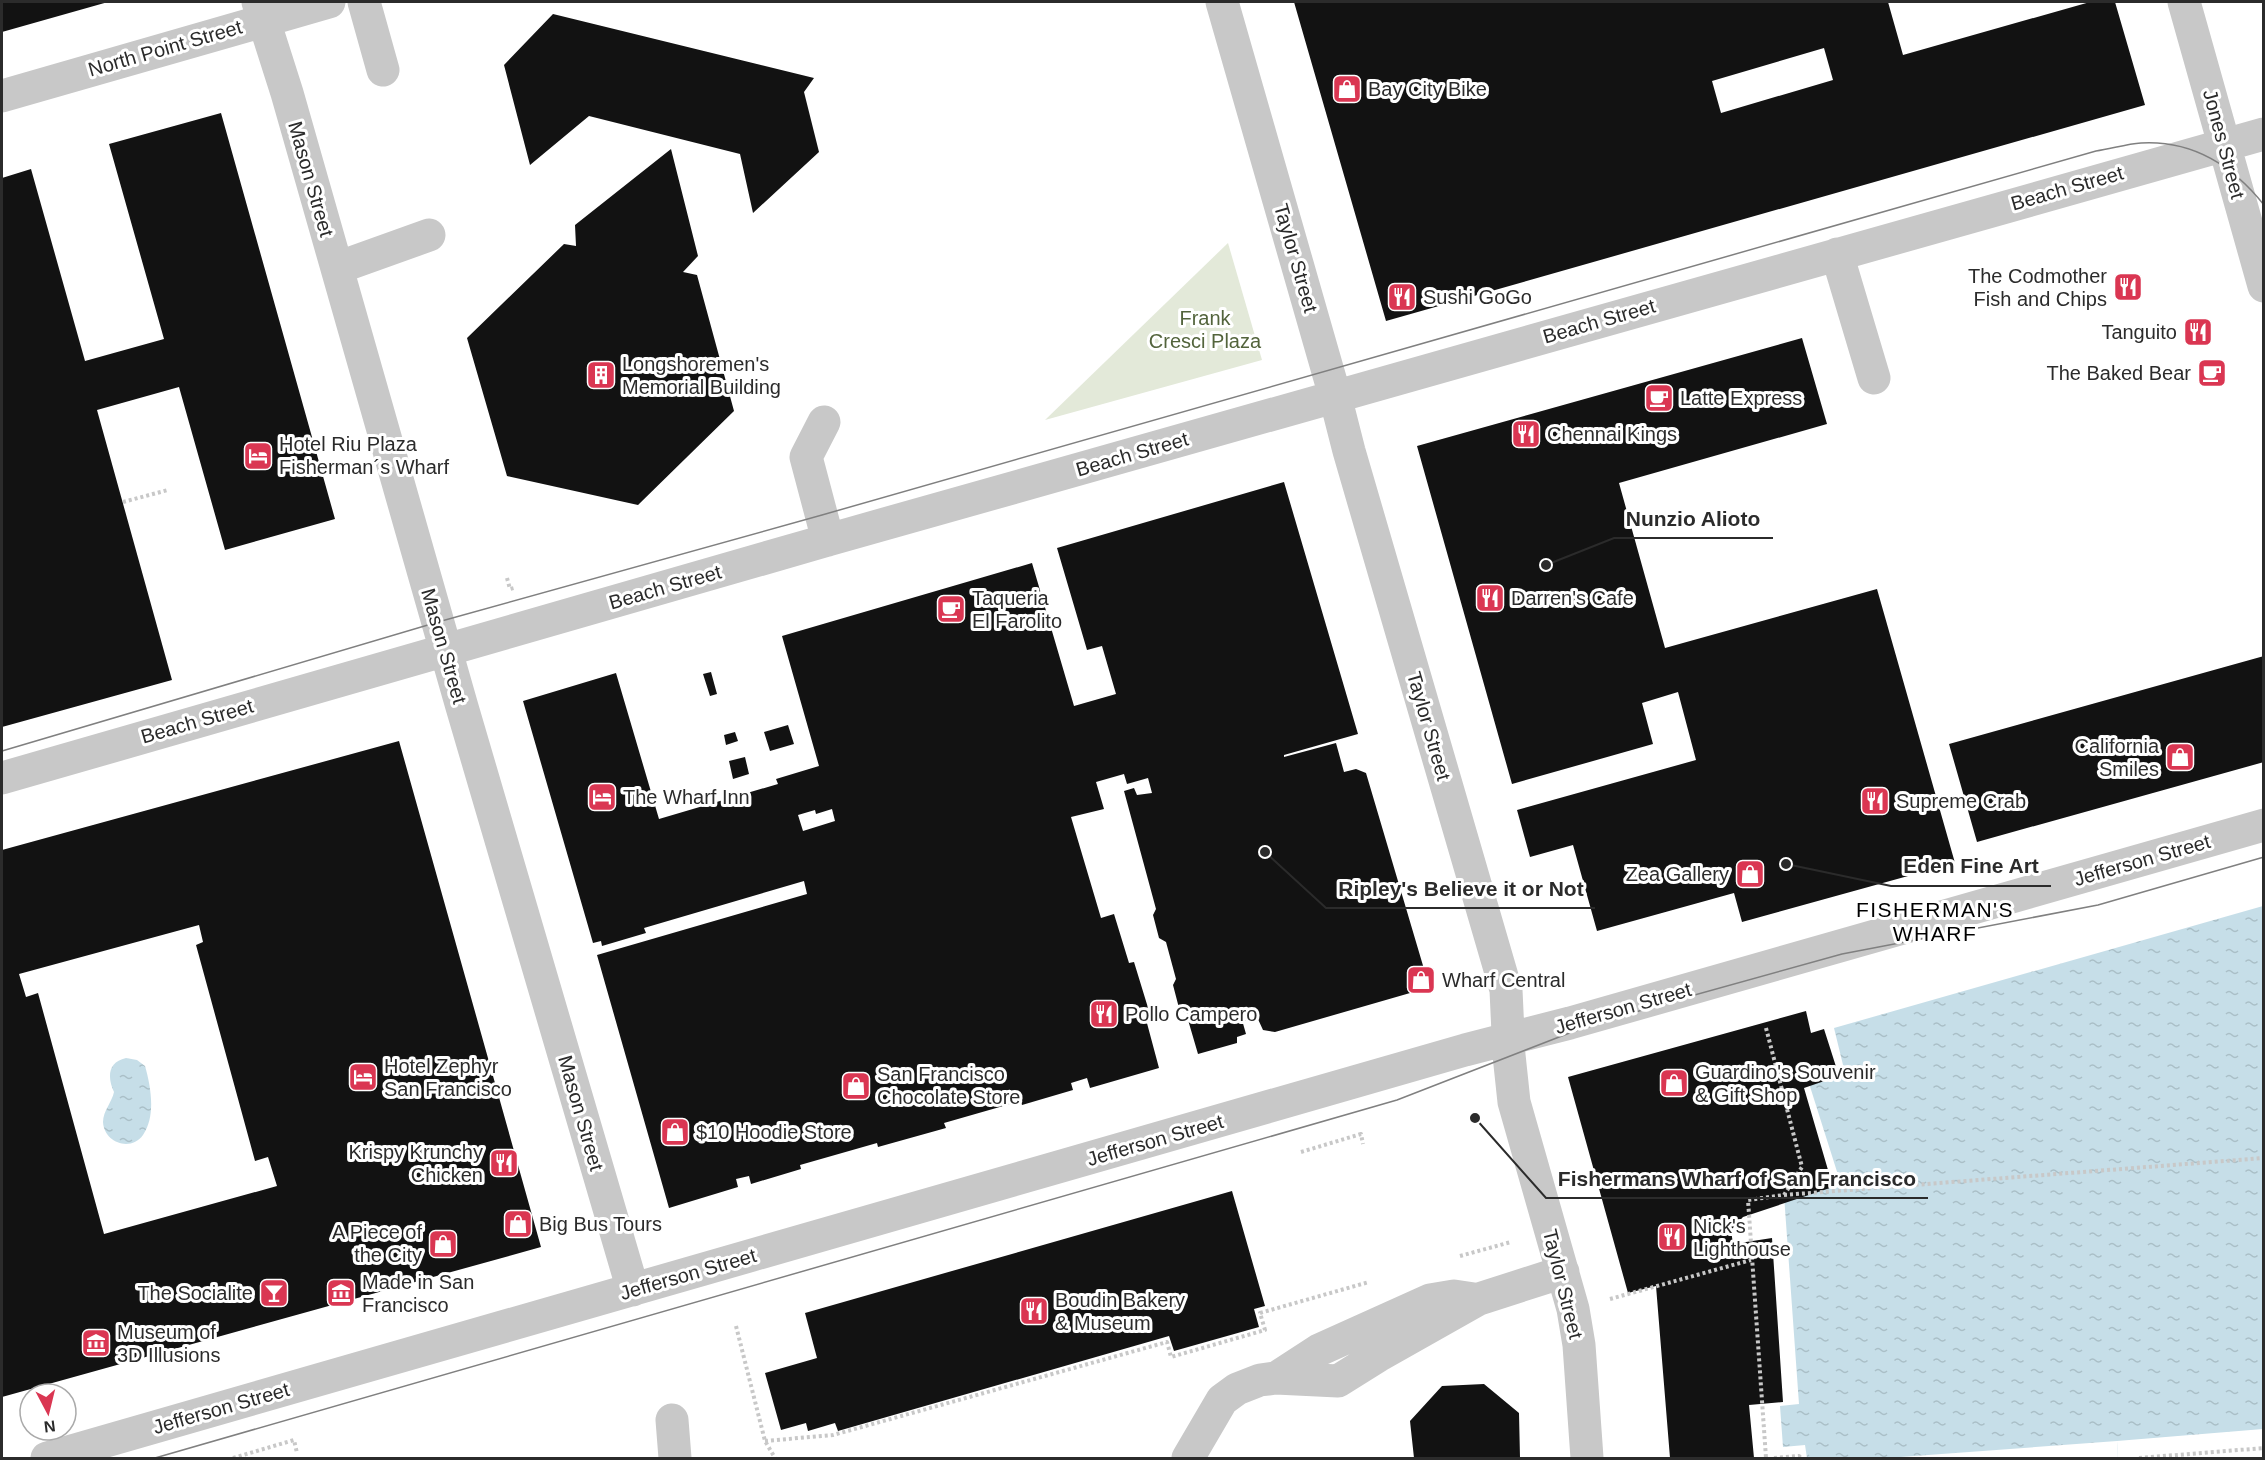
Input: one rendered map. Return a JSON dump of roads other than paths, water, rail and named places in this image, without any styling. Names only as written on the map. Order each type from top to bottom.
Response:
[{"type":"street","name":"North Point Street","points":[[3,89],[261,11],[329,2]]},
{"type":"street","points":[[364,2],[383,70]]},
{"type":"street","name":"Taylor Street","points":[[1222,2],[1506,990],[1514,1102],[1563,1272],[1580,1345],[1587,1458]]},
{"type":"street","name":"Jones Street","points":[[2184,2],[2264,286]]},
{"type":"street","name":"Mason Street","points":[[261,11],[633,1290]]},
{"type":"street","name":"Beach Street","points":[[2,778],[828,540],[2264,134]]},
{"type":"street","points":[[337,268],[429,235]]},
{"type":"street","points":[[1837,254],[1874,378]]},
{"type":"street","points":[[824,422],[806,457],[828,540]]},
{"type":"street","name":"Jefferson Street","points":[[47,1458],[2264,825]]},
{"type":"street","points":[[1188,1458],[1221,1401],[1237,1389],[1260,1380],[1276,1378],[1338,1381],[1479,1299],[1563,1272]]},
{"type":"street","points":[[1276,1378],[1319,1350],[1430,1300],[1454,1296],[1479,1299]]},
{"type":"street","points":[[672,1420],[675,1458]]},
{"type":"water","points":[[2263,906],[2263,1458],[2118,1458],[2117,1441],[1887,1458],[1807,1458],[1805,1445],[1783,1447],[1780,1406],[1799,1404],[1784,1195],[1839,1178],[1807,1077],[1844,1069],[1834,1028]]},
{"type":"water","points":[[126,1058],[137,1060],[145,1066],[151,1110],[143,1135],[132,1143],[125,1144],[113,1140],[108,1135],[103,1122],[104,1114],[114,1092],[110,1081],[112,1067]]},
{"type":"tram line","points":[[2,751],[438,622],[822,515],[2096,151],[2141,143],[2160,143],[2195,151],[2225,167],[2239,178],[2264,205]]},
{"type":"tram line","points":[[155,1458],[1397,1100],[1572,1032],[1655,1006],[1842,954],[2098,905],[2264,857]]},
{"type":"place","name":"Bay City Bike","points":[[1347,89]]},
{"type":"place","name":"The Codmother Fish and Chips","points":[[2128,287]]},
{"type":"place","name":"Sushi GoGo","points":[[1402,297]]},
{"type":"place","name":"Tanguito","points":[[2198,332]]},
{"type":"place","name":"The Baked Bear","points":[[2212,373]]},
{"type":"place","name":"Longshoremen's Memorial Building","points":[[601,375]]},
{"type":"place","name":"Latte Express","points":[[1659,398]]},
{"type":"place","name":"Chennai Kings","points":[[1526,434]]},
{"type":"place","name":"Hotel Riu Plaza Fisherman´s Wharf","points":[[258,456]]},
{"type":"place","name":"Nunzio Alioto","points":[[1546,565]]},
{"type":"place","name":"Darren's Cafe","points":[[1490,598]]},
{"type":"place","name":"Taqueria El Farolito","points":[[951,609]]},
{"type":"place","name":"California Smiles","points":[[2180,757]]},
{"type":"place","name":"The Wharf Inn","points":[[602,797]]},
{"type":"place","name":"Supreme Crab","points":[[1875,801]]},
{"type":"place","name":"Ripley's Believe it or Not","points":[[1265,852]]},
{"type":"place","name":"Eden Fine Art","points":[[1786,864]]},
{"type":"place","name":"Zea Gallery","points":[[1750,874]]},
{"type":"place","name":"Wharf Central","points":[[1421,980]]},
{"type":"place","name":"Pollo Campero","points":[[1104,1014]]},
{"type":"place","name":"Hotel Zephyr San Francisco","points":[[363,1077]]},
{"type":"place","name":"Guardino's Souvenir & Gift Shop","points":[[1674,1083]]},
{"type":"place","name":"San Francisco Chocolate Store","points":[[856,1086]]},
{"type":"place","name":"Fishermans Wharf of San Francisco","points":[[1475,1118]]},
{"type":"place","name":"$10 Hoodie Store","points":[[675,1132]]},
{"type":"place","name":"Krispy Krunchy Chicken","points":[[504,1163]]},
{"type":"place","name":"Big Bus Tours","points":[[518,1224]]},
{"type":"place","name":"Nick's Lighthouse","points":[[1672,1237]]},
{"type":"place","name":"A Piece of the City","points":[[443,1244]]},
{"type":"place","name":"The Socialite","points":[[274,1293]]},
{"type":"place","name":"Made in San Francisco","points":[[341,1293]]},
{"type":"place","name":"Boudin Bakery & Museum","points":[[1034,1311]]},
{"type":"place","name":"Museum of 3D Illusions","points":[[96,1343]]},
{"type":"district","name":"FISHERMAN'S WHARF","points":[[1935,922]]},
{"type":"park label","name":"Frank Cresci Plaza","points":[[1205,330]]}]
